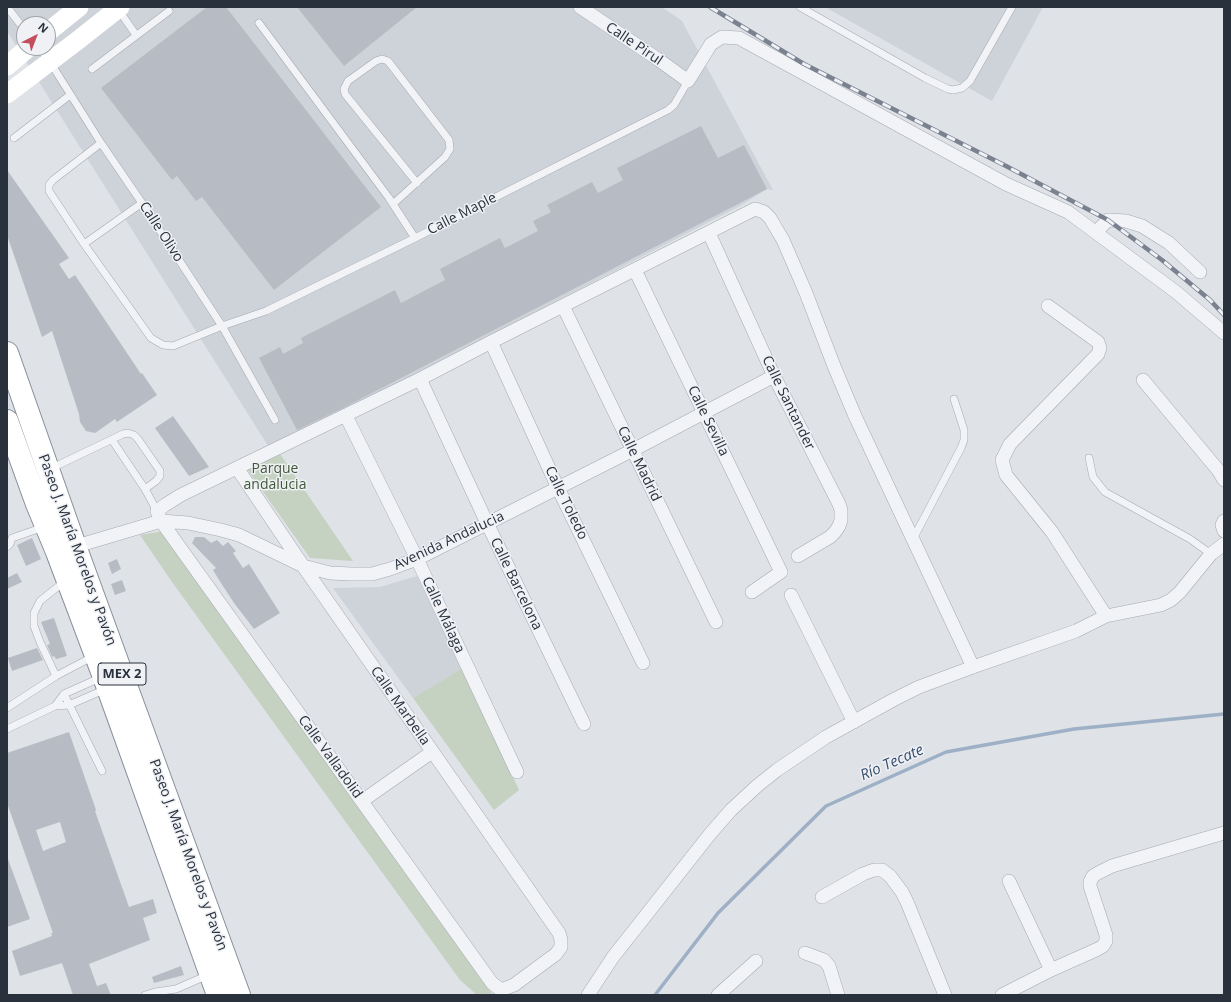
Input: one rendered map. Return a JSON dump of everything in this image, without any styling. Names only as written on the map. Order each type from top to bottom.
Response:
[{"type":"highway","name":"Paseo J. María Morelos y Pavón","points":[[7,353],[48,470],[66,549],[239,995]]},
{"type":"highway","name":"Paseo J. María Morelos y Pavón","points":[[7,421],[19,457],[46,526],[66,549],[67,579],[106,682],[218,995]]},
{"type":"street","name":"Calle Pirul","points":[[580,7],[688,81]]},
{"type":"street","points":[[56,25],[75,8]]},
{"type":"street","points":[[56,48],[119,8]]},
{"type":"street","points":[[688,81],[711,44],[722,37],[739,38],[1006,184],[1068,212],[1176,292],[1224,333]]},
{"type":"street","points":[[7,66],[19,56]]},
{"type":"street","points":[[7,94],[44,56]]},
{"type":"street","points":[[159,516],[181,495],[346,416],[755,209],[764,212],[770,218],[783,240],[855,416],[973,667]]},
{"type":"street","points":[[1096,232],[1108,220],[1126,221],[1142,226],[1169,243],[1200,272]]},
{"type":"street","name":"Calle Santander","points":[[709,233],[774,376],[840,504],[841,520],[835,532],[830,537],[798,556]]},
{"type":"street","name":"Calle Sevilla","points":[[635,270],[780,572],[752,592]]},
{"type":"street","name":"Calle Madrid","points":[[563,306],[716,622]]},
{"type":"street","points":[[1048,306],[1098,342],[1100,348],[1098,354],[1010,444],[1002,460],[1006,475],[1052,532],[1106,616]]},
{"type":"street","name":"Calle Toledo","points":[[491,342],[558,488],[643,663]]},
{"type":"street","name":"Avenida Andalucia","points":[[66,549],[159,516],[239,536],[303,566],[330,573],[372,574],[417,559],[633,450],[774,376]]},
{"type":"street","name":"Calle Barcelona","points":[[420,379],[486,524],[584,724]]},
{"type":"street","points":[[1143,380],[1218,470],[1224,480]]},
{"type":"street","name":"Calle Málaga","points":[[346,416],[417,559],[517,772]]},
{"type":"street","name":"Calle Marbella","points":[[237,468],[303,566],[559,933],[561,947],[556,954],[514,984],[501,990]]},
{"type":"street","name":"Calle Valladolid","points":[[159,516],[492,983],[501,990]]},
{"type":"street","points":[[1224,521],[1222,525],[1224,531]]},
{"type":"street","points":[[588,995],[622,946],[710,834],[731,810],[777,770],[826,737],[919,687],[1076,631],[1106,616],[1161,605],[1180,592],[1211,554],[1224,544]]},
{"type":"street","points":[[791,594],[854,722]]},
{"type":"street","points":[[362,801],[432,752]]},
{"type":"street","points":[[1002,995],[1051,970],[1098,950],[1103,946],[1106,941],[1106,935],[1090,886],[1093,876],[1098,872],[1112,866],[1224,833]]},
{"type":"street","points":[[822,897],[863,874],[874,870],[882,870],[890,876],[902,892],[907,902],[946,995]]},
{"type":"street","points":[[1008,881],[1051,970]]},
{"type":"street","points":[[805,953],[824,960],[829,966],[838,995]]},
{"type":"street","points":[[718,995],[756,961]]},
{"type":"lane","points":[[7,7],[16,18]]},
{"type":"lane","points":[[800,7],[925,78],[953,90],[962,88],[970,81],[1012,7]]},
{"type":"lane","points":[[119,8],[136,35]]},
{"type":"lane","points":[[92,69],[169,10]]},
{"type":"lane","points":[[259,23],[393,204],[415,238]]},
{"type":"lane","name":"Calle Olivo","points":[[46,56],[101,143],[222,326],[275,420]]},
{"type":"lane","points":[[393,204],[445,157],[450,149],[449,140],[388,61],[382,59],[376,61],[348,81],[344,89],[345,94],[417,182]]},
{"type":"lane","name":"Calle Maple","points":[[101,143],[53,180],[49,185],[49,191],[84,244],[151,338],[159,344],[168,347],[266,311],[415,238],[668,110],[674,105],[688,81]]},
{"type":"lane","points":[[14,138],[70,95]]},
{"type":"lane","points":[[84,244],[142,203]]},
{"type":"lane","points":[[913,539],[962,444],[964,430],[954,399]]},
{"type":"lane","points":[[48,470],[128,433],[134,435],[138,439],[160,471],[160,476],[156,481],[145,489]]},
{"type":"lane","points":[[112,440],[145,489],[159,516]]},
{"type":"lane","points":[[1089,458],[1093,476],[1105,492],[1190,539],[1211,554]]},
{"type":"lane","points":[[7,547],[10,544],[9,535],[46,526]]},
{"type":"lane","points":[[56,676],[34,626],[34,613],[40,601],[67,579]]},
{"type":"lane","points":[[7,708],[56,676],[96,655]]},
{"type":"lane","points":[[55,706],[64,694],[106,682]]},
{"type":"lane","points":[[7,729],[55,706],[69,705],[106,682]]},
{"type":"lane","points":[[64,694],[102,771]]},
{"type":"lane","points":[[145,995],[176,989],[210,974]]},
{"type":"shaded area","points":[[7,7],[662,7],[682,21],[773,190],[767,189],[740,206],[270,449],[23,56],[56,56],[56,16],[16,16],[16,45],[7,31]]},
{"type":"shaded area","points":[[825,7],[1043,7],[992,101]]},
{"type":"shaded area","points":[[417,576],[461,669],[413,698],[333,588],[380,587]]},
{"type":"green space","name":"Parque andalucia","points":[[280,454],[353,561],[310,558],[247,469]]},
{"type":"green space","points":[[164,531],[492,994],[491,995],[477,995],[460,980],[172,582],[140,535]]},
{"type":"green space","points":[[461,669],[519,790],[494,810],[413,698]]},
{"type":"building","points":[[207,7],[226,7],[381,207],[274,290],[202,197],[196,201],[177,176],[172,180],[101,88]]},
{"type":"building","points":[[297,7],[417,7],[344,66]]},
{"type":"building","points":[[701,126],[718,158],[744,145],[767,189],[343,408],[297,430],[259,358],[280,347],[283,354],[303,343],[301,338],[395,290],[401,303],[445,280],[440,269],[500,238],[505,248],[538,231],[533,221],[551,212],[547,205],[592,182],[598,193],[623,180],[617,168]]},
{"type":"building","points":[[7,170],[69,258],[59,264],[69,279],[75,275],[141,374],[142,373],[157,395],[117,422],[115,419],[95,433],[86,431],[80,422],[79,414],[52,331],[42,337],[7,235]]},
{"type":"building","points":[[173,416],[209,467],[189,476],[155,428]]},
{"type":"building","points":[[195,537],[204,537],[211,543],[217,540],[223,546],[228,542],[236,551],[233,553],[243,568],[249,564],[280,613],[254,629],[221,583],[213,570],[216,568],[192,543]]},
{"type":"building","points":[[32,538],[41,559],[26,566],[17,545]]},
{"type":"building","points":[[117,559],[121,569],[112,574],[108,563]]},
{"type":"building","points":[[17,573],[22,582],[7,589],[7,578]]},
{"type":"building","points":[[122,580],[126,591],[115,595],[111,584]]},
{"type":"building","points":[[54,618],[67,656],[56,659],[54,656],[52,657],[47,645],[50,644],[41,622]]},
{"type":"building","points":[[37,648],[43,660],[12,671],[8,658]]},
{"type":"building","points":[[69,732],[129,907],[153,899],[157,913],[143,918],[150,940],[89,964],[97,986],[106,983],[111,995],[73,995],[62,963],[20,976],[12,951],[52,936],[51,933],[53,933],[7,803],[7,753]],"holes":[[[60,822],[66,842],[43,851],[36,830]]]},
{"type":"building","points":[[8,859],[30,919],[7,927],[7,860]]},
{"type":"building","points":[[181,966],[184,975],[154,983],[152,977]]},
{"type":"waterway","name":"Río Tecate","points":[[655,995],[718,913],[826,806],[946,752],[1074,729],[1224,714]]},
{"type":"railway","points":[[710,7],[804,64],[1006,166],[1108,220],[1162,260],[1210,300],[1224,315]]}]
